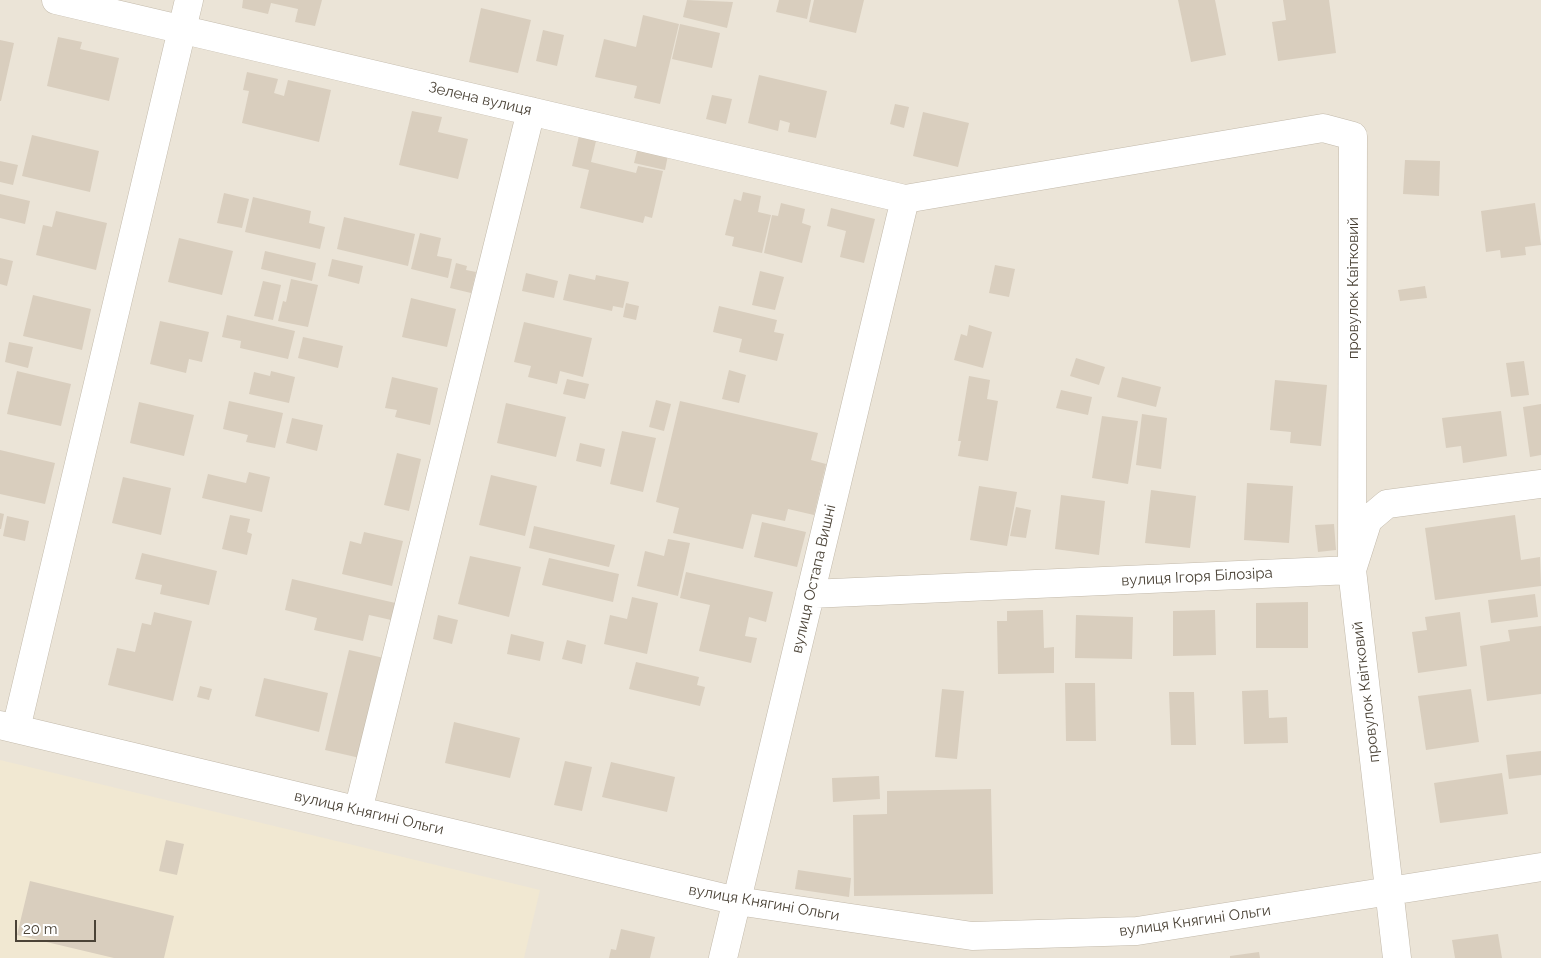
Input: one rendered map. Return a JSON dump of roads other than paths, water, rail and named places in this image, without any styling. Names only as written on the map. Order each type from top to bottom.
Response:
[{"type":"street","name":"Зелена вулиця","points":[[56,0],[905,199]]},
{"type":"street","points":[[8,727],[189,0]]},
{"type":"street","points":[[358,811],[531,111]]},
{"type":"street","name":"провулок Квітковий","points":[[905,199],[1323,128],[1353,136],[1352,570],[1397,958]]},
{"type":"street","name":"вулиця Остапа Вишні","points":[[723,958],[905,199]]},
{"type":"street","points":[[1352,570],[1368,520],[1387,504],[1541,484]]},
{"type":"street","name":"вулиця Ігоря Білозіра","points":[[810,594],[1352,570]]},
{"type":"street","name":"вулиця Княгині Ольги","points":[[8,727],[737,901],[972,936],[1137,931],[1389,893],[1541,867]]}]
